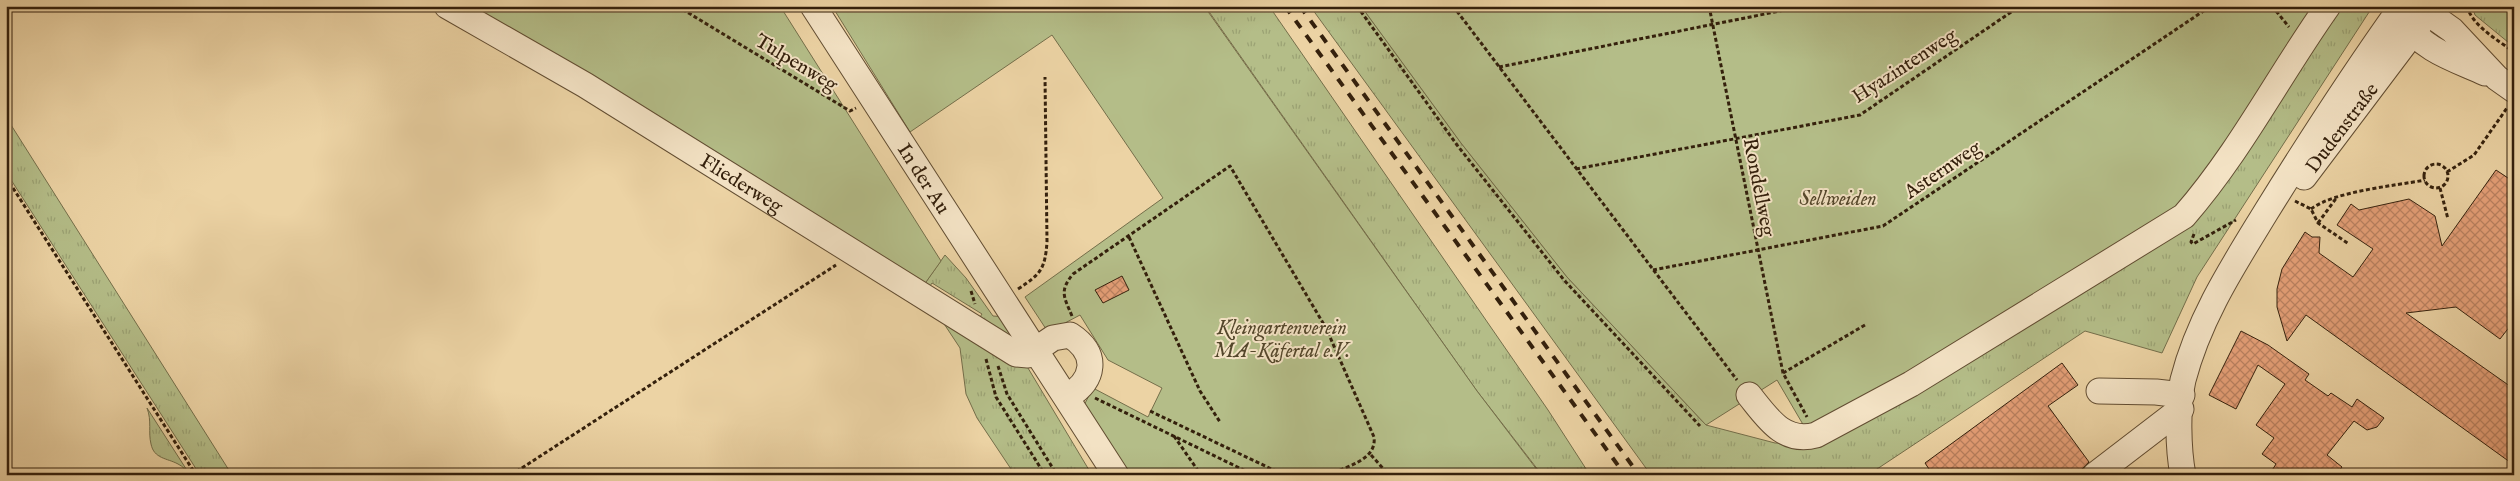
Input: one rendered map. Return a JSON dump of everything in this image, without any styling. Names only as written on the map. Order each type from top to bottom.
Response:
[{"type":"street","name":"Fliederweg","points":[[447,6],[584,85],[856,252],[1016,354],[1028,354],[1035,350]]},
{"type":"street","name":"In der Au","points":[[814,6],[1035,350],[1073,393],[1116,475]]},
{"type":"street","points":[[1749,395],[1767,417],[1787,435],[1806,438],[1816,435],[1911,384],[2184,216],[2210,186],[2302,42],[2328,6]]},
{"type":"street","points":[[2401,8],[2431,10],[2452,30],[2506,92],[2413,35],[2401,8]]},
{"type":"street","name":"Dudenstraße","points":[[2183,475],[2182,382],[2202,323],[2218,289],[2326,116],[2401,8]]},
{"type":"street","name":"Dudenstraße","points":[[2246,246],[2288,197],[2431,10]]},
{"type":"street","points":[[1035,350],[1053,338],[1070,335],[1083,343],[1091,359],[1088,378],[1073,393]]},
{"type":"street","points":[[2095,475],[2181,402],[2156,392],[2099,391]]},
{"type":"path","name":"Tulpenweg","points":[[677,6],[850,112]]},
{"type":"path","points":[[1357,6],[1458,145],[1564,280],[1700,426]]},
{"type":"path","points":[[1453,6],[1749,395]]},
{"type":"path","name":"Rondellweg","points":[[1709,6],[1783,374],[1816,435]]},
{"type":"path","points":[[1499,67],[1805,6]]},
{"type":"path","name":"Hyazintenweg","points":[[1576,169],[1735,137],[1860,115],[2020,6]]},
{"type":"path","name":"Asternweg","points":[[1653,270],[1883,226],[2211,6]]},
{"type":"path","points":[[2272,6],[2302,42]]},
{"type":"path","points":[[2466,6],[2469,14],[2479,25],[2514,52]]},
{"type":"path","points":[[1003,299],[1033,279],[1045,263],[1047,242],[1044,77]]},
{"type":"path","points":[[2447,172],[2474,155],[2506,92]]},
{"type":"path","points":[[2431,165],[2440,165],[2447,172],[2447,182],[2440,188],[2430,187],[2425,180],[2425,171],[2431,165]]},
{"type":"path","points":[[1070,335],[1074,319],[1063,294],[1065,284],[1073,274],[1230,166],[1326,328],[1374,436],[1375,445],[1371,455],[1329,475]]},
{"type":"path","points":[[6,177],[196,475]]},
{"type":"path","points":[[2311,209],[2321,202],[2337,197],[2425,180]]},
{"type":"path","points":[[2440,188],[2448,219]]},
{"type":"path","points":[[2288,197],[2311,209],[2318,223],[2349,244]]},
{"type":"path","points":[[2318,223],[2337,197]]},
{"type":"path","points":[[2198,226],[2191,242],[2193,244],[2241,218]]},
{"type":"path","points":[[1129,236],[1200,391],[1220,422]]},
{"type":"path","points":[[511,475],[856,252]]},
{"type":"path","points":[[1783,374],[1865,324]]},
{"type":"path","points":[[986,334],[996,397],[1045,475]]},
{"type":"path","points":[[986,334],[1007,394],[1058,475]]},
{"type":"path","points":[[1073,393],[1174,436],[1254,475]]},
{"type":"path","points":[[1150,411],[1284,475]]},
{"type":"path","points":[[1174,436],[1201,475]]},
{"type":"path","points":[[1371,455],[1389,475]]},
{"type":"path","points":[[1461,475],[1467,475]]},
{"type":"green space","points":[[461,6],[780,6],[941,261],[921,289]]},
{"type":"green space","name":"Kleingartenverein MA-Käfertal e.V.","points":[[832,6],[1204,6],[1477,391],[1541,475],[1124,475],[1082,409],[1093,388],[1148,417],[1162,388],[1108,360],[1080,315],[1048,332],[1025,297],[1163,198],[1052,35],[910,132]]},
{"type":"green space","points":[[1205,6],[1269,6],[1548,410],[1590,475],[1542,475],[1477,391]]},
{"type":"green space","points":[[1310,6],[1361,6],[1461,143],[1567,277],[1706,425],[1775,443],[1820,443],[2337,6],[2373,6],[2197,277],[2162,353],[2085,331],[1868,475],[1651,475]]},
{"type":"green space","name":"Sellweiden","points":[[1361,6],[2321,6],[2180,210],[1808,433],[1777,380],[1706,425],[1567,277],[1461,143]]},
{"type":"green space","points":[[2472,6],[2514,6],[2514,47],[2475,15]]},
{"type":"green space","points":[[6,117],[232,475],[200,475],[6,172]]},
{"type":"green space","points":[[945,255],[966,278],[993,316],[1008,317],[1016,348],[1092,475],[1015,475],[977,418],[966,394],[960,348],[921,289]],"holes":[[[932,283],[982,314],[976,323],[926,292]]]},
{"type":"green space","points":[[147,408],[190,475],[180,465],[155,453],[150,440]]},
{"type":"building","points":[[2496,170],[2514,182],[2514,321],[2500,339],[2456,307],[2406,313],[2514,389],[2514,465],[2306,315],[2287,341],[2277,307],[2277,289],[2282,269],[2305,232],[2312,237],[2320,237],[2319,253],[2353,277],[2373,249],[2337,225],[2351,204],[2359,210],[2409,199],[2435,216],[2442,246]]},
{"type":"building","points":[[1122,276],[1129,290],[1103,303],[1095,290]]},
{"type":"building","points":[[2241,331],[2268,345],[2309,374],[2305,380],[2328,396],[2331,393],[2352,407],[2357,399],[2384,418],[2377,427],[2367,430],[2354,421],[2327,455],[2342,467],[2336,475],[2269,475],[2276,464],[2262,454],[2274,438],[2256,425],[2285,384],[2258,365],[2236,409],[2209,395]]},
{"type":"building","points":[[2062,363],[2078,385],[2048,406],[2089,462],[2082,469],[2081,475],[1933,475],[1925,463]]},
{"type":"railway","points":[[1285,6],[1625,475]]},
{"type":"railway","points":[[1300,6],[1639,475]]}]
